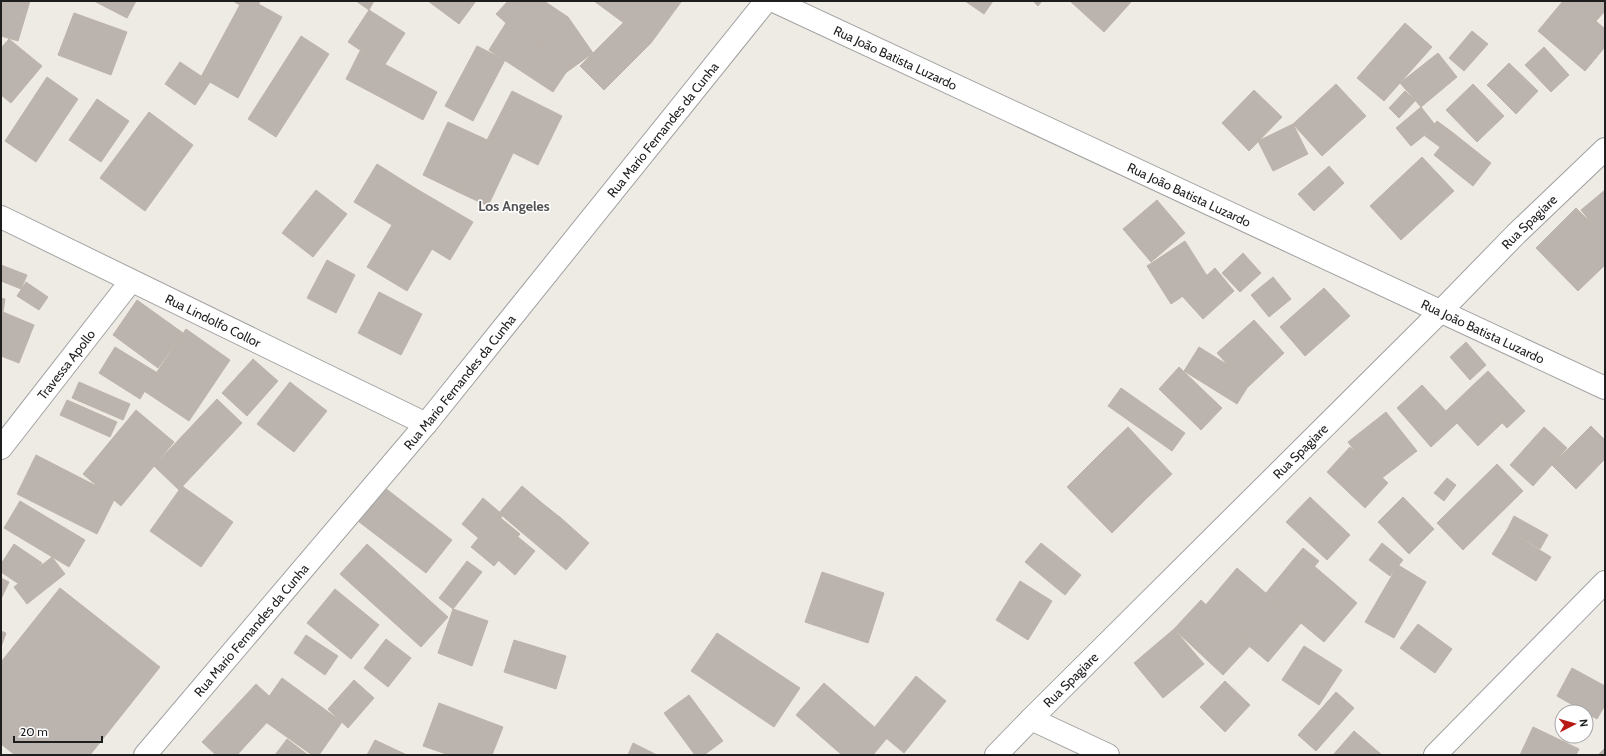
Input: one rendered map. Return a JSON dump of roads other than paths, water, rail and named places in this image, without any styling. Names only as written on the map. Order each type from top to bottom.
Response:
[{"type":"street","name":"Rua Mario Fernandes da Cunha","points":[[145,755],[426,424],[766,1]]},
{"type":"street","name":"Rua João Batista Luzardo","points":[[774,1],[1605,388]]},
{"type":"street","name":"Rua Spagiare","points":[[996,755],[1441,311],[1516,234],[1605,149]]},
{"type":"street","name":"Rua Lindolfo Collor","points":[[1,217],[426,424]]},
{"type":"street","name":"Travessa Apollo","points":[[1,448],[131,281]]},
{"type":"street","points":[[1434,755],[1605,582]]},
{"type":"street","points":[[1031,719],[1108,755]]},
{"type":"district","name":"Los Angeles","points":[[514,206]]}]
